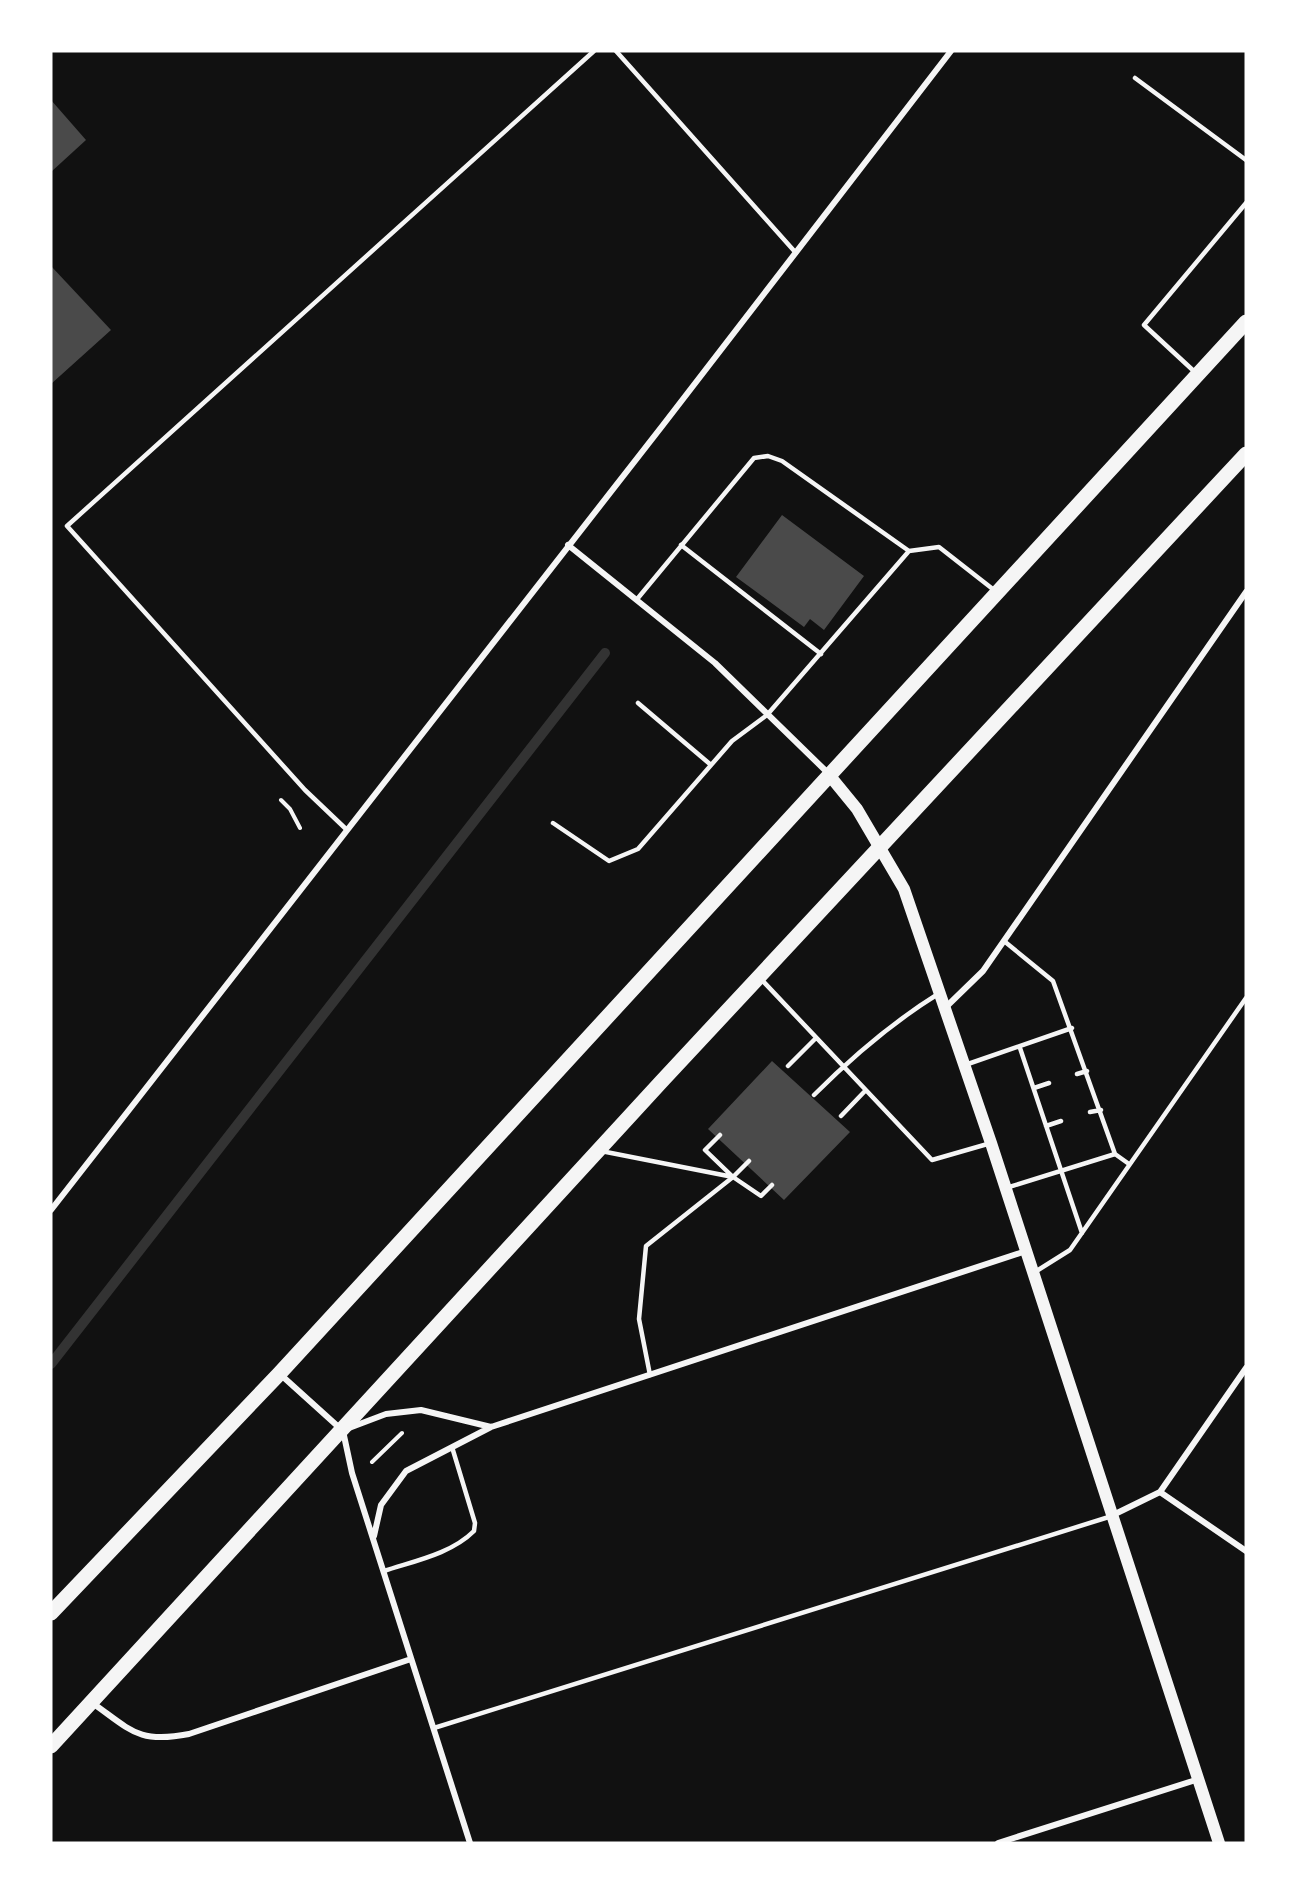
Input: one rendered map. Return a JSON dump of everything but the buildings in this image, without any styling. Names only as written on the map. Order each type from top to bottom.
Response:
[{"type":"main road","points":[[51,1613],[279,1374],[1246,322]]},
{"type":"main road","points":[[51,1746],[759,977],[1246,454]]},
{"type":"main road","points":[[830,776],[857,808],[882,847],[904,889],[991,1143],[1219,1843]]},
{"type":"street","points":[[51,1210],[951,51]]},
{"type":"street","points":[[568,545],[638,598],[715,663],[830,776]]},
{"type":"street","points":[[946,1007],[983,971],[1246,592]]},
{"type":"street","points":[[374,1536],[381,1505],[406,1471],[490,1427],[1026,1251]]},
{"type":"street","points":[[1112,1516],[1160,1492],[1246,1368]]},
{"type":"street","points":[[279,1374],[343,1431],[352,1473],[374,1536],[470,1843]]},
{"type":"street","points":[[343,1431],[386,1414],[421,1410],[490,1427]]},
{"type":"street","points":[[1160,1492],[1246,1551]]},
{"type":"street","points":[[91,1702],[144,1737],[162,1740],[189,1734],[411,1659]]},
{"type":"street","points":[[998,1843],[1199,1779]]},
{"type":"lane","points":[[347,830],[305,790],[67,526],[594,51]]},
{"type":"lane","points":[[616,51],[796,253]]},
{"type":"lane","points":[[1135,78],[1246,160]]},
{"type":"lane","points":[[1198,375],[1144,325],[1246,203]]},
{"type":"lane","points":[[638,598],[753,458],[768,456],[782,461],[909,550],[939,547],[998,594]]},
{"type":"lane","points":[[681,544],[821,654]]},
{"type":"lane","points":[[553,823],[609,861],[638,849],[732,741],[767,715],[909,550]]},
{"type":"lane","points":[[638,703],[711,765]]},
{"type":"lane","points":[[1004,941],[1053,981],[1072,1028],[1115,1154],[1129,1164]]},
{"type":"lane","points":[[759,977],[932,1160],[991,1143]]},
{"type":"lane","points":[[814,1095],[842,1066],[905,1014],[940,993]]},
{"type":"lane","points":[[1033,1272],[1070,1250],[1246,998]]},
{"type":"lane","points":[[965,1065],[1020,1048],[1072,1028]]},
{"type":"lane","points":[[788,1066],[816,1038]]},
{"type":"lane","points":[[1020,1048],[1082,1233]]},
{"type":"lane","points":[[1077,1074],[1087,1071]]},
{"type":"lane","points":[[1034,1088],[1049,1083]]},
{"type":"lane","points":[[841,1116],[865,1091]]},
{"type":"lane","points":[[1090,1112],[1101,1110]]},
{"type":"lane","points":[[1046,1125],[1061,1121]]},
{"type":"lane","points":[[720,1135],[705,1150],[733,1177],[761,1196],[772,1185]]},
{"type":"lane","points":[[599,1151],[733,1177]]},
{"type":"lane","points":[[1006,1189],[1115,1154]]},
{"type":"lane","points":[[650,1375],[639,1319],[646,1246],[733,1177],[749,1161]]},
{"type":"lane","points":[[384,1571],[431,1556],[464,1541],[474,1531],[475,1523],[452,1447]]},
{"type":"lane","points":[[434,1728],[1112,1516]]},
{"type":"path","points":[[281,800],[290,809],[300,828]]},
{"type":"path","points":[[372,1462],[406,1428]]},
{"type":"waterway","points":[[51,1364],[605,653]]}]
